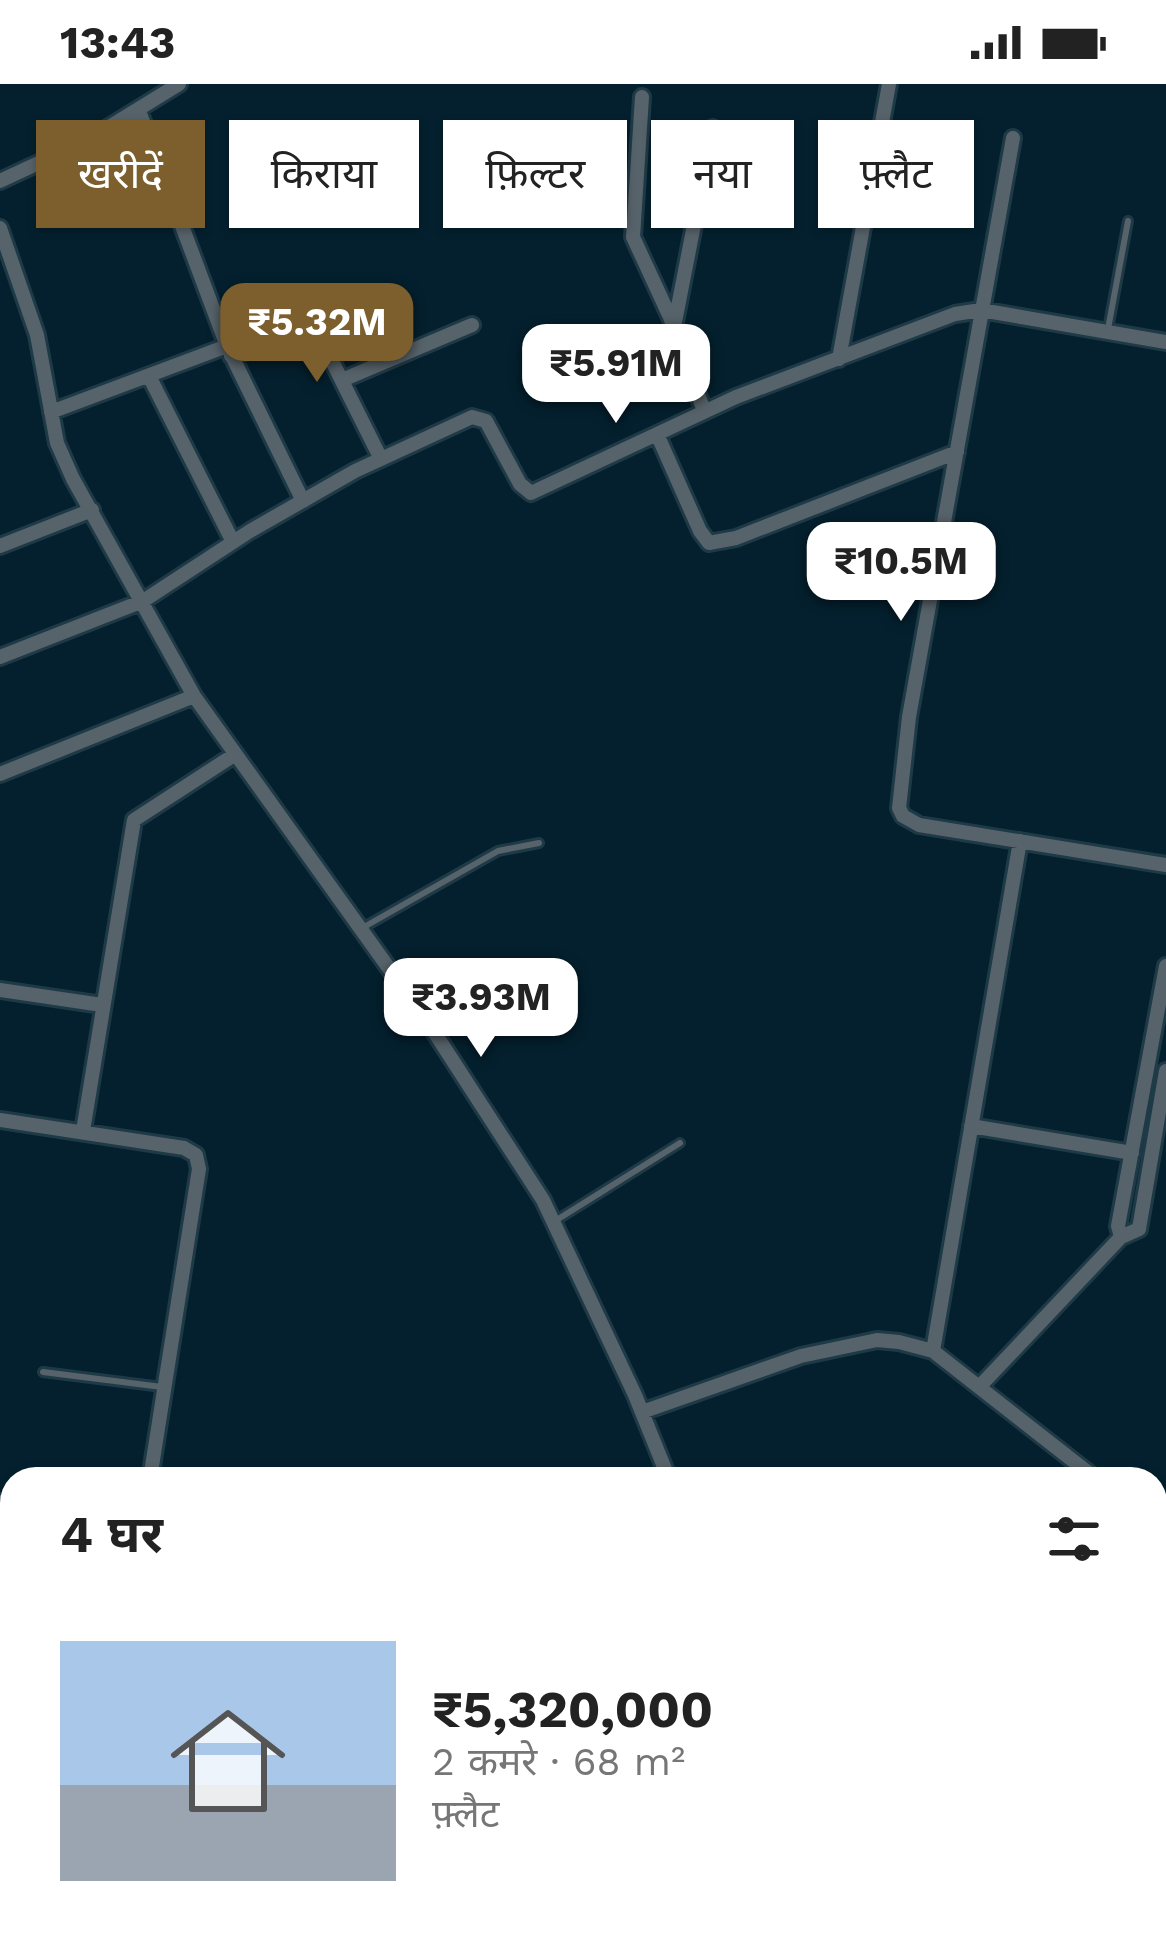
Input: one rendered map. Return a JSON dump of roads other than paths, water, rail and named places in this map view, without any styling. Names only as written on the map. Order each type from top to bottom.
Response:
[{"type":"street","points":[[0,181],[139,111],[178,84]]},
{"type":"street","points":[[839,359],[889,84]]},
{"type":"street","points":[[641,98],[633,237],[674,327],[704,412]]},
{"type":"street","points":[[139,111],[229,351],[303,501]]},
{"type":"street","points":[[1013,138],[898,798],[903,816],[911,822],[1166,865]]},
{"type":"street","points":[[0,228],[37,335],[57,443],[92,510],[194,696],[431,1028],[555,1221],[664,1467]]},
{"type":"street","points":[[674,327],[693,228]]},
{"type":"street","points":[[0,657],[143,601],[303,501],[472,417],[480,417],[490,427],[520,484],[531,493],[704,412],[955,314],[981,310],[1166,342]]},
{"type":"street","points":[[342,380],[472,325]]},
{"type":"street","points":[[51,412],[229,351],[311,339],[325,347],[381,459]]},
{"type":"street","points":[[149,376],[233,542]]},
{"type":"street","points":[[657,434],[709,543],[736,538],[957,452]]},
{"type":"street","points":[[0,546],[92,510]]},
{"type":"street","points":[[0,774],[194,696]]},
{"type":"street","points":[[83,1131],[134,820],[234,755]]},
{"type":"street","points":[[932,1351],[1020,841]]},
{"type":"street","points":[[1121,1237],[1118,1226],[1162,1009],[1166,966]]},
{"type":"street","points":[[0,990],[102,1005]]},
{"type":"street","points":[[980,1386],[1121,1237],[1133,1233],[1141,1223],[1166,1071]]},
{"type":"street","points":[[0,1120],[184,1148],[199,1162],[152,1467]]},
{"type":"street","points":[[971,1126],[1132,1153]]},
{"type":"street","points":[[642,1412],[832,1348],[877,1340],[915,1344],[980,1386],[1079,1467]]},
{"type":"lane","points":[[1108,332],[1128,221]]},
{"type":"lane","points":[[361,929],[498,851],[538,843]]},
{"type":"lane","points":[[555,1221],[680,1144]]},
{"type":"lane","points":[[44,1372],[162,1387]]}]
